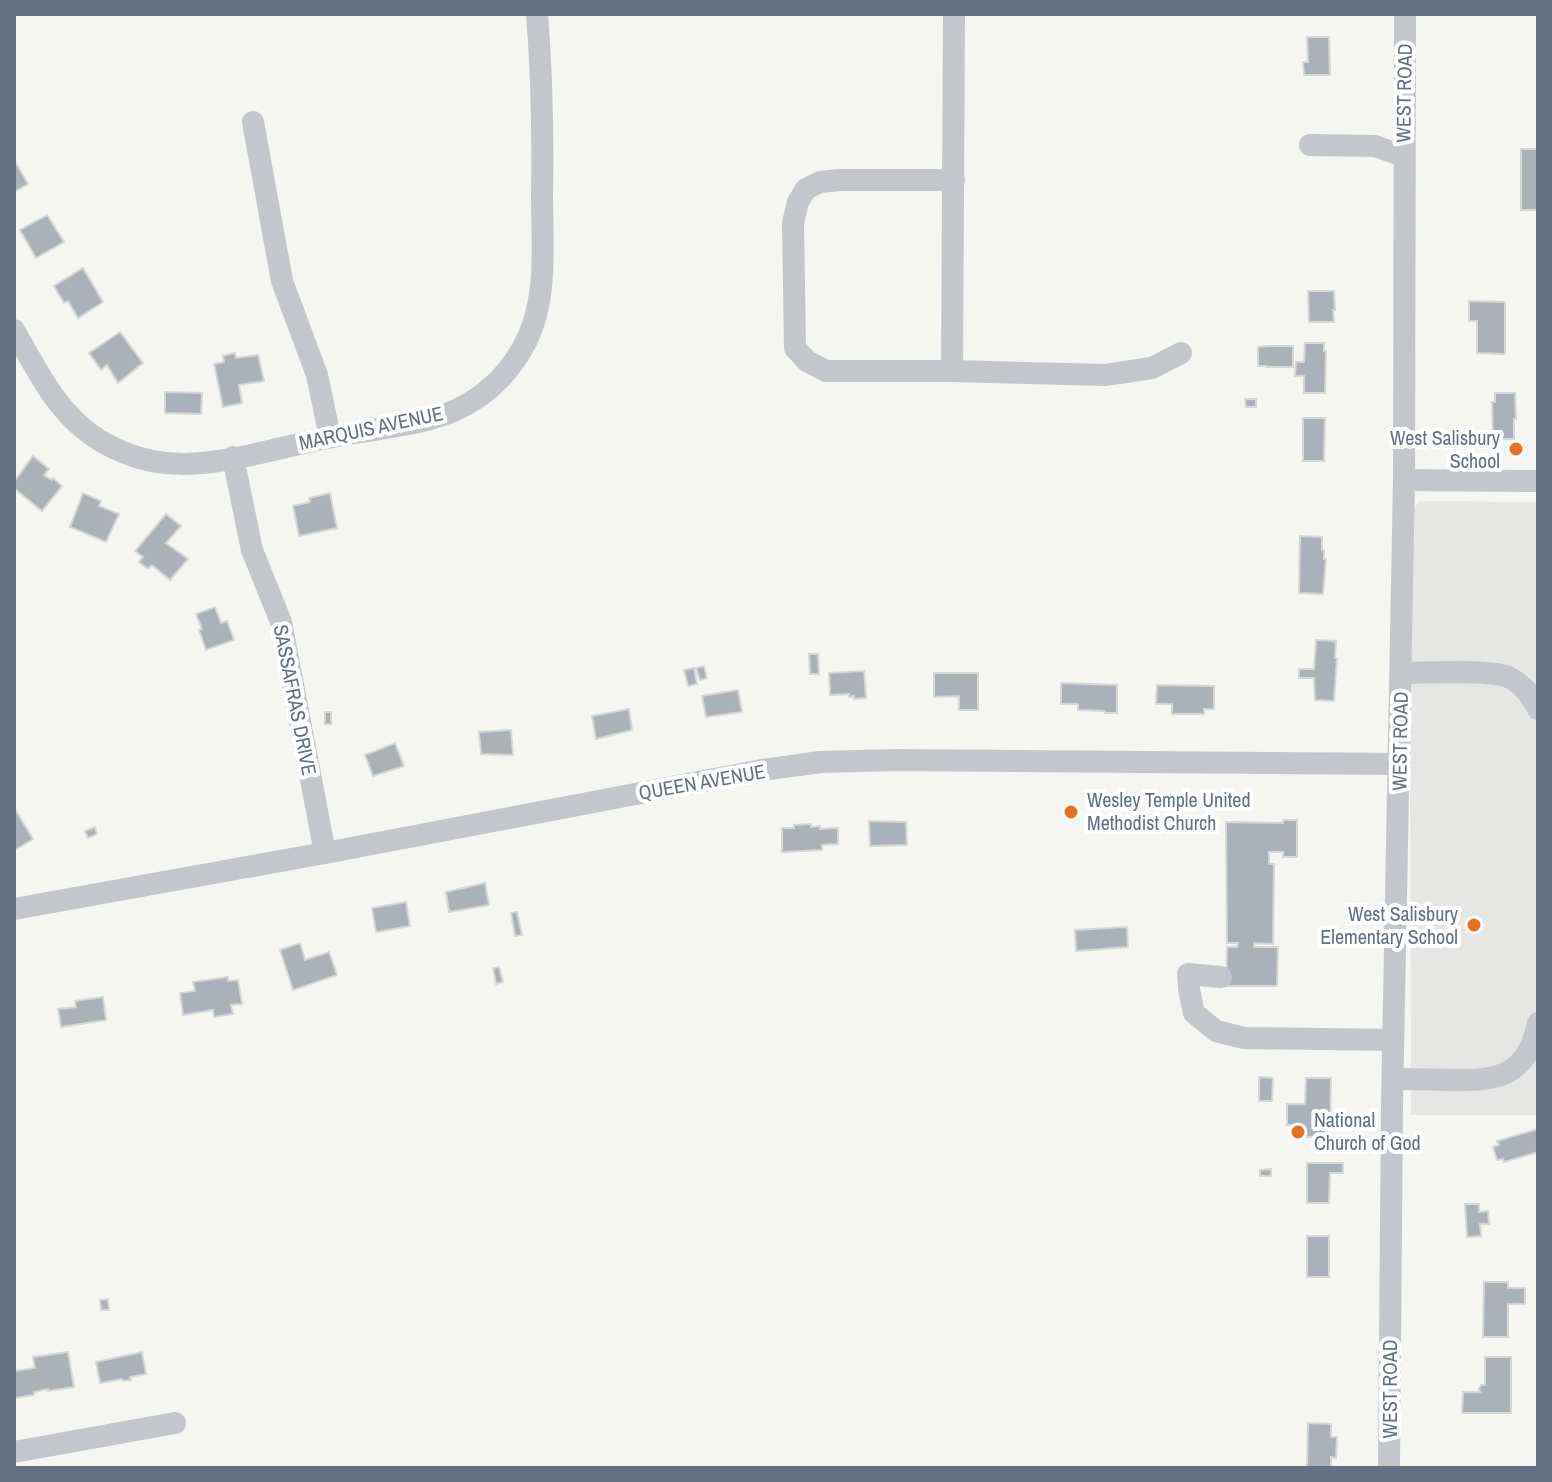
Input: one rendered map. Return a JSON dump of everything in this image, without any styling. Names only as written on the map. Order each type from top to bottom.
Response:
[{"type":"street","name":"MARQUIS AVENUE","points":[[14,330],[56,401],[77,425],[125,453],[156,461],[181,464],[209,462],[421,421],[457,410],[473,401],[514,363],[524,347],[537,312],[541,275],[543,108],[537,14]]},
{"type":"street","points":[[952,371],[954,14]]},
{"type":"street","name":"WEST ROAD","points":[[1389,1468],[1393,1040],[1404,480],[1405,14]]},
{"type":"street","points":[[253,122],[282,281],[317,375],[330,437]]},
{"type":"street","points":[[1310,145],[1375,146],[1403,156]]},
{"type":"street","points":[[954,180],[839,180],[820,182],[806,189],[798,202],[793,223],[795,348],[807,361],[826,371],[1105,375],[1152,368],[1181,353]]},
{"type":"street","name":"SASSAFRAS DRIVE","points":[[233,457],[252,550],[281,622],[325,853]]},
{"type":"street","points":[[1404,480],[1538,481]]},
{"type":"street","points":[[1401,673],[1486,673],[1506,676],[1527,690],[1538,709]]},
{"type":"street","name":"QUEEN AVENUE","points":[[14,909],[762,770],[820,762],[1400,764]]},
{"type":"street","points":[[1221,977],[1188,974],[1194,1013],[1216,1031],[1244,1038],[1393,1040]]},
{"type":"street","points":[[1393,1079],[1483,1080],[1501,1075],[1523,1058],[1535,1038],[1538,1023]]},
{"type":"street","points":[[14,1452],[175,1423]]},
{"type":"shaded area","name":"West Salisbury Elementary School","points":[[1420,501],[1538,502],[1538,1115],[1411,1115],[1413,509]]},
{"type":"building","points":[[1307,37],[1329,37],[1330,75],[1304,75],[1303,62],[1308,62]]},
{"type":"building","points":[[1521,149],[1538,149],[1538,210],[1521,210]]},
{"type":"building","points":[[14,160],[28,184],[14,192]]},
{"type":"building","points":[[47,215],[64,242],[36,258],[20,230]]},
{"type":"building","points":[[83,268],[103,302],[78,318],[54,286]]},
{"type":"building","points":[[1308,291],[1334,291],[1334,322],[1309,322]]},
{"type":"building","points":[[1469,301],[1505,302],[1505,354],[1477,353],[1477,321],[1469,321]]},
{"type":"building","points":[[120,332],[143,363],[118,383],[107,365],[101,370],[89,353]]},
{"type":"building","points":[[1305,343],[1324,343],[1325,393],[1304,393],[1304,376],[1295,376],[1296,362],[1304,362]]},
{"type":"building","points":[[1293,346],[1293,367],[1258,366],[1258,347]]},
{"type":"building","points":[[235,353],[236,358],[258,355],[264,381],[239,385],[242,403],[223,407],[214,364],[224,362],[223,356]]},
{"type":"building","points":[[165,392],[202,393],[201,414],[165,413]]},
{"type":"building","points":[[1495,393],[1515,393],[1514,439],[1493,439],[1492,402],[1495,402]]},
{"type":"building","points":[[1245,399],[1256,399],[1256,407],[1246,407]]},
{"type":"building","points":[[1303,418],[1325,418],[1324,461],[1303,461]]},
{"type":"building","points":[[33,456],[49,469],[44,475],[62,486],[42,511],[14,488],[14,482]]},
{"type":"building","points":[[83,493],[101,501],[99,506],[119,514],[106,542],[70,527]]},
{"type":"building","points":[[330,493],[337,528],[299,536],[293,506]]},
{"type":"building","points":[[166,514],[181,526],[166,543],[188,559],[170,580],[152,565],[148,569],[139,562],[143,557],[135,551]]},
{"type":"building","points":[[1300,536],[1322,537],[1326,559],[1323,594],[1299,593]]},
{"type":"building","points":[[215,607],[221,623],[227,621],[234,640],[206,650],[196,614]]},
{"type":"building","points":[[1316,640],[1336,641],[1334,701],[1315,700],[1314,678],[1299,678],[1299,669],[1314,669]]},
{"type":"building","points":[[809,654],[818,654],[819,674],[810,674]]},
{"type":"building","points":[[704,666],[707,678],[700,680],[696,668]]},
{"type":"building","points":[[694,668],[697,684],[688,686],[684,670]]},
{"type":"building","points":[[864,671],[866,698],[854,699],[849,694],[830,695],[829,673]]},
{"type":"building","points":[[934,673],[978,673],[978,710],[959,710],[959,696],[934,697]]},
{"type":"building","points":[[1061,683],[1117,685],[1117,713],[1078,710],[1078,704],[1061,704]]},
{"type":"building","points":[[1157,685],[1214,686],[1214,709],[1204,709],[1204,714],[1172,714],[1172,704],[1156,704]]},
{"type":"building","points":[[738,690],[742,712],[706,717],[702,696]]},
{"type":"building","points":[[629,709],[632,730],[596,739],[592,716]]},
{"type":"building","points":[[325,712],[331,712],[331,724],[325,724]]},
{"type":"building","points":[[511,730],[513,755],[481,754],[479,732]]},
{"type":"building","points":[[395,743],[404,766],[373,776],[365,755]]},
{"type":"building","points":[[16,811],[33,839],[15,850],[14,813]]},
{"type":"building","points":[[1283,820],[1297,820],[1297,857],[1283,857],[1283,852],[1269,852],[1269,864],[1274,864],[1273,944],[1254,943],[1254,947],[1278,947],[1277,986],[1226,986],[1227,947],[1237,947],[1238,943],[1227,943],[1226,822],[1283,823]]},
{"type":"building","points":[[869,821],[906,822],[907,845],[870,846]]},
{"type":"building","points":[[811,824],[811,827],[820,826],[820,829],[838,828],[838,844],[822,845],[822,850],[782,852],[782,828]]},
{"type":"building","points":[[95,827],[97,834],[88,838],[85,831]]},
{"type":"building","points":[[485,883],[489,905],[449,912],[446,892]]},
{"type":"building","points":[[406,902],[410,926],[376,932],[372,908]]},
{"type":"building","points":[[517,912],[522,935],[515,936],[511,913]]},
{"type":"building","points":[[1127,927],[1128,947],[1076,951],[1075,930]]},
{"type":"building","points":[[300,943],[305,960],[329,952],[337,975],[293,990],[280,950]]},
{"type":"building","points":[[499,967],[503,982],[496,984],[493,968]]},
{"type":"building","points":[[228,977],[228,981],[238,980],[242,1004],[231,1005],[233,1014],[214,1017],[213,1010],[183,1015],[180,993],[195,991],[193,982]]},
{"type":"building","points":[[103,997],[106,1020],[61,1027],[58,1009],[76,1007],[75,1001]]},
{"type":"building","points":[[1259,1077],[1273,1078],[1272,1101],[1259,1101]]},
{"type":"building","points":[[1306,1078],[1331,1078],[1330,1137],[1298,1137],[1298,1125],[1287,1125],[1287,1104],[1305,1104]]},
{"type":"building","points":[[1538,1129],[1538,1152],[1504,1162],[1503,1159],[1497,1160],[1493,1147],[1499,1145],[1497,1141]]},
{"type":"building","points":[[1307,1163],[1343,1163],[1343,1173],[1330,1173],[1329,1203],[1307,1203]]},
{"type":"building","points":[[1271,1169],[1271,1176],[1260,1176],[1260,1170]]},
{"type":"building","points":[[1465,1204],[1479,1204],[1479,1212],[1488,1211],[1489,1224],[1480,1224],[1481,1236],[1467,1237]]},
{"type":"building","points":[[1307,1236],[1329,1236],[1329,1277],[1307,1277]]},
{"type":"building","points":[[1484,1282],[1508,1282],[1508,1288],[1525,1288],[1525,1304],[1508,1304],[1508,1337],[1483,1337]]},
{"type":"building","points":[[108,1299],[109,1310],[101,1310],[100,1300]]},
{"type":"building","points":[[68,1352],[74,1387],[48,1389],[15,1398],[14,1371],[35,1368],[33,1357]]},
{"type":"building","points":[[142,1352],[146,1374],[130,1377],[131,1380],[100,1383],[96,1362]]},
{"type":"building","points":[[1485,1357],[1511,1357],[1511,1413],[1462,1413],[1463,1392],[1480,1392],[1481,1385],[1485,1385]]},
{"type":"building","points":[[1308,1423],[1331,1424],[1331,1437],[1337,1437],[1336,1458],[1331,1457],[1331,1468],[1307,1468]]},
{"type":"place","name":"West Salisbury School","points":[[1516,449]]},
{"type":"place","name":"Wesley Temple United Methodist Church","points":[[1071,812]]},
{"type":"place","name":"West Salisbury Elementary School","points":[[1474,925]]},
{"type":"place","name":"National Church of God","points":[[1298,1132]]}]
